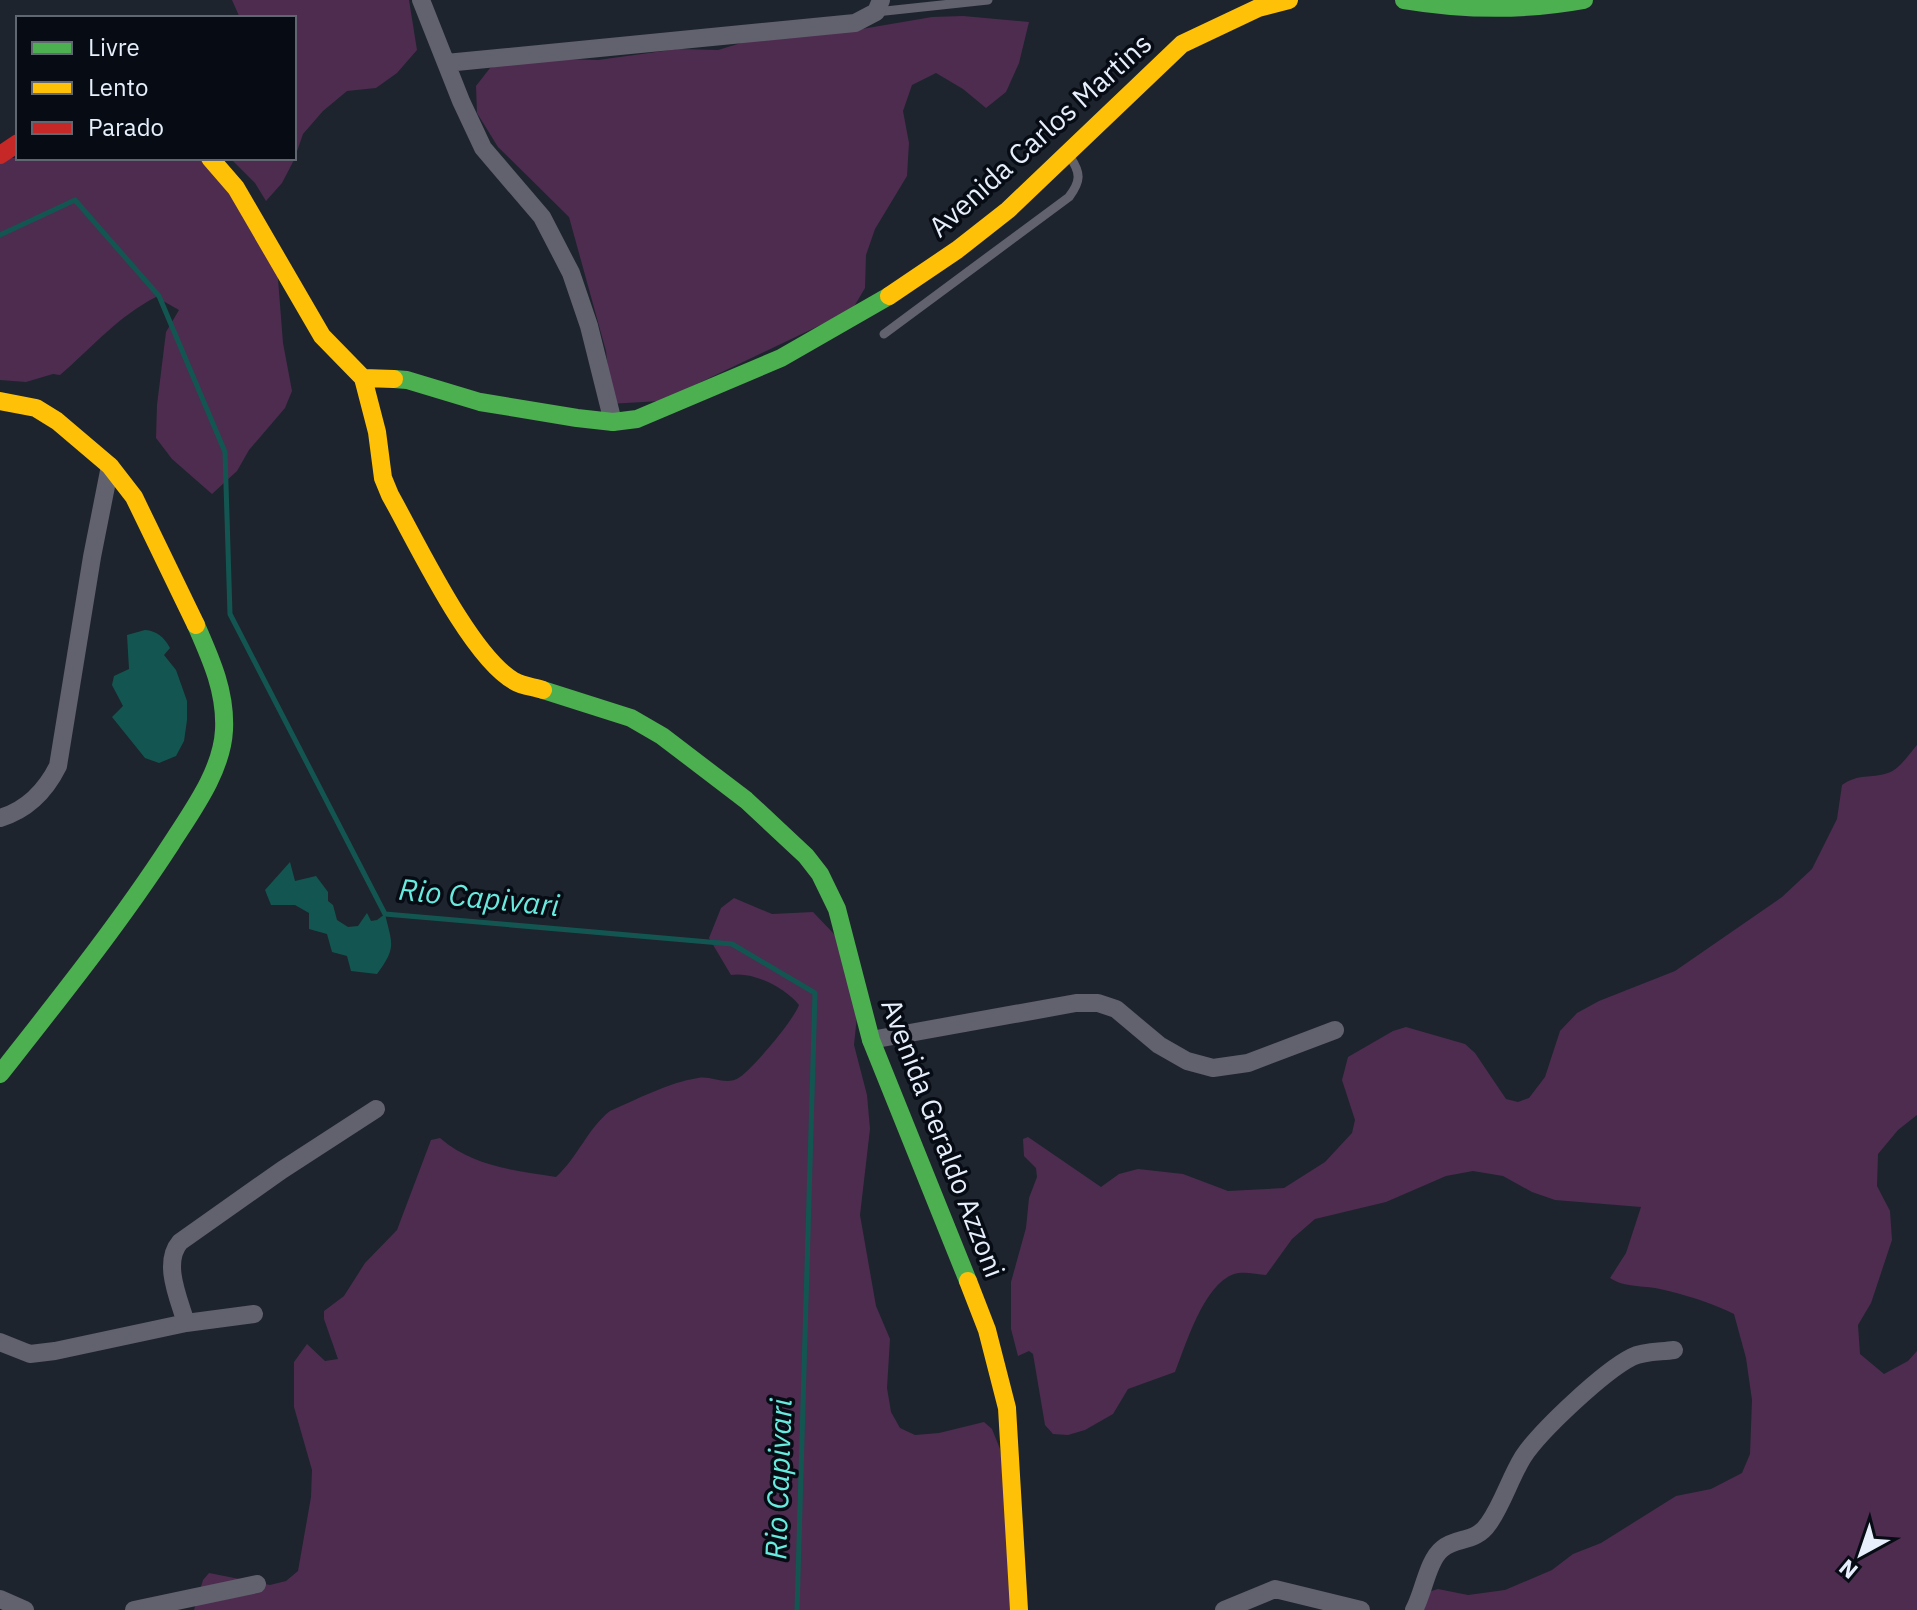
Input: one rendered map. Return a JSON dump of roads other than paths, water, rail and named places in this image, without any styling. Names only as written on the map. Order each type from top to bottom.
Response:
[{"type":"street","points":[[421,0],[483,148],[542,217],[571,273],[589,326],[613,422]]},
{"type":"street","name":"Avenida Carlos Martins","points":[[363,378],[407,380],[480,402],[613,422],[637,419],[683,401],[781,358],[901,289],[1008,210],[1182,44],[1258,8],[1289,0]]},
{"type":"street","points":[[1404,0],[1439,7],[1584,0]]},
{"type":"street","points":[[446,63],[855,23],[878,6]]},
{"type":"street","points":[[212,160],[236,188],[322,336],[363,378]]},
{"type":"street","name":"Avenida Geraldo Azzoni","points":[[363,378],[377,432],[383,478],[390,495],[469,634],[482,650],[514,681],[631,718],[662,736],[746,800],[806,856],[820,874],[837,909],[871,1040],[987,1330],[999,1370],[1007,1408],[1019,1610]]},
{"type":"street","points":[[0,401],[36,408],[57,421],[110,466],[134,497],[212,660],[223,699],[224,733],[209,784],[147,881],[0,1074]]},
{"type":"street","points":[[0,818],[34,799],[48,786],[58,766],[110,466]]},
{"type":"street","points":[[871,1040],[1076,1003],[1098,1003],[1116,1009],[1159,1045],[1187,1061],[1213,1068],[1248,1063],[1335,1030]]},
{"type":"street","points":[[186,1323],[172,1265],[172,1251],[236,1201],[376,1109]]},
{"type":"street","points":[[0,1342],[30,1354],[186,1323],[254,1314]]},
{"type":"street","points":[[1414,1610],[1436,1555],[1443,1547],[1477,1537],[1482,1532],[1524,1457],[1558,1417],[1634,1355],[1674,1350]]},
{"type":"street","points":[[134,1610],[257,1584]]},
{"type":"street","points":[[1224,1610],[1275,1589],[1361,1610]]},
{"type":"street","points":[[0,1599],[25,1610]]},
{"type":"lane","points":[[878,6],[988,0]]},
{"type":"lane","points":[[884,334],[1069,197],[1078,185],[1080,174],[1068,154]]},
{"type":"waterway","name":"Rio Capivari","points":[[0,235],[75,200],[159,296],[225,452],[230,614],[385,914],[732,944],[815,993],[797,1610]]}]
